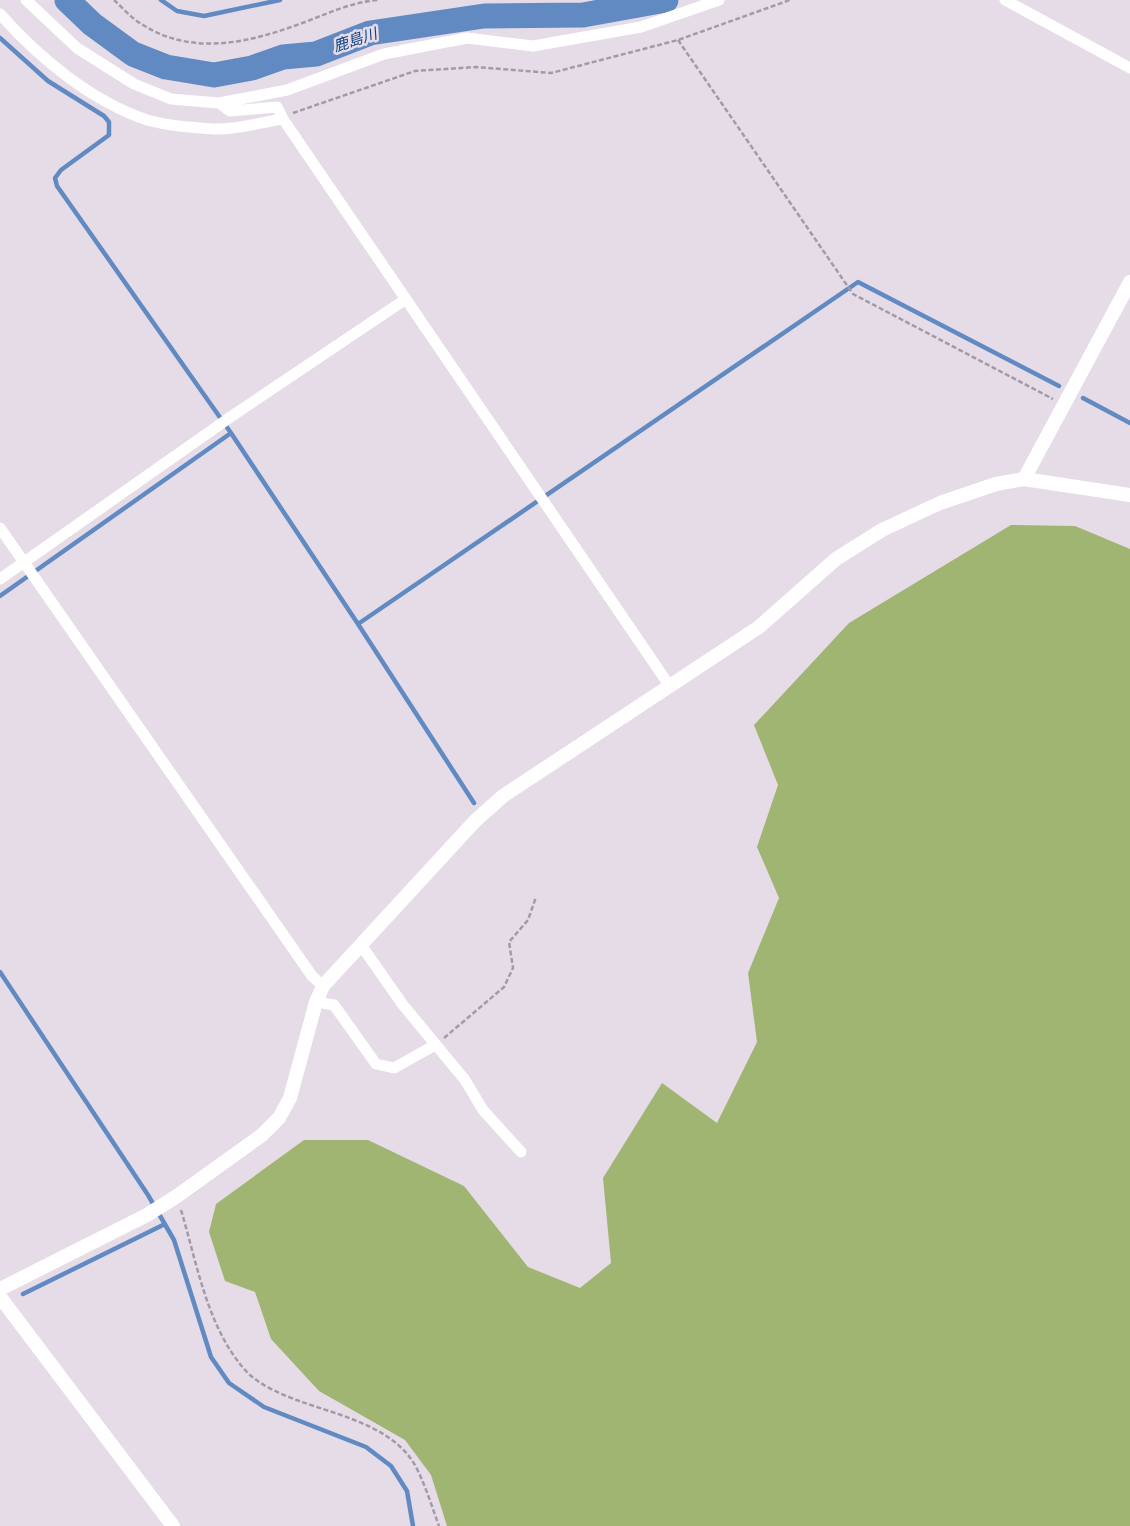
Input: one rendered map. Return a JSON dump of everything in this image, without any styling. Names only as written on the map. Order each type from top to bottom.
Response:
[{"type":"street","points":[[26,0],[77,48],[134,84],[171,99],[219,103],[287,90],[384,54],[467,38],[533,46],[641,27],[719,0]]},
{"type":"street","points":[[1005,0],[1130,68]]},
{"type":"street","points":[[0,14],[15,31],[59,70],[109,103],[149,120],[217,129],[283,119]]},
{"type":"street","points":[[219,103],[230,111],[277,107],[283,119],[669,685]]},
{"type":"street","points":[[1024,479],[1130,282]]},
{"type":"street","points":[[0,580],[26,565],[232,416],[406,299]]},
{"type":"street","points":[[0,1289],[147,1215],[262,1135],[279,1118],[290,1098],[316,1002],[323,986],[475,821],[503,796],[759,627],[836,559],[882,530],[940,503],[996,484],[1024,479],[1130,495]]},
{"type":"street","points":[[0,528],[312,976],[323,986]]},
{"type":"street","points":[[361,945],[403,1005],[465,1080],[483,1110],[521,1152]]},
{"type":"street","points":[[316,1002],[334,1005],[376,1064],[394,1068],[435,1045]]},
{"type":"street","points":[[0,1297],[173,1526]]},
{"type":"path","points":[[114,0],[142,25],[176,40],[209,45],[269,35],[358,2],[378,0]]},
{"type":"path","points":[[283,119],[296,111],[415,71],[476,67],[551,73],[678,40],[790,0]]},
{"type":"path","points":[[678,40],[853,294],[1064,404]]},
{"type":"path","points":[[435,1045],[504,987],[513,968],[508,942],[528,920],[536,897]]},
{"type":"path","points":[[171,1200],[212,1312],[230,1351],[247,1373],[278,1393],[371,1427],[402,1448],[417,1468],[439,1526]]},
{"type":"green space","points":[[1011,525],[1075,526],[1130,549],[1130,1526],[447,1526],[431,1475],[405,1440],[319,1391],[271,1339],[255,1292],[225,1281],[209,1232],[216,1204],[304,1140],[368,1140],[464,1186],[528,1267],[580,1288],[611,1263],[603,1178],[662,1083],[717,1123],[757,1042],[748,973],[779,898],[757,847],[778,785],[754,725],[849,623]]},
{"type":"waterway","name":"鹿島川","points":[[67,0],[92,24],[133,54],[166,67],[214,75],[252,68],[283,57],[316,54],[370,33],[484,16],[583,15],[666,0]]},
{"type":"waterway","points":[[161,0],[177,11],[204,16],[280,0]]},
{"type":"waterway","points":[[0,38],[48,81],[104,116],[109,122],[109,135],[61,170],[55,178],[57,186],[231,433],[358,624],[858,282],[1059,386]]},
{"type":"waterway","points":[[1083,398],[1130,423]]},
{"type":"waterway","points":[[0,596],[231,433]]},
{"type":"waterway","points":[[358,624],[474,803]]},
{"type":"waterway","points":[[0,972],[148,1195],[174,1240],[211,1357],[229,1383],[264,1407],[366,1447],[391,1466],[407,1491],[413,1526]]},
{"type":"waterway","points":[[23,1294],[165,1224]]}]
